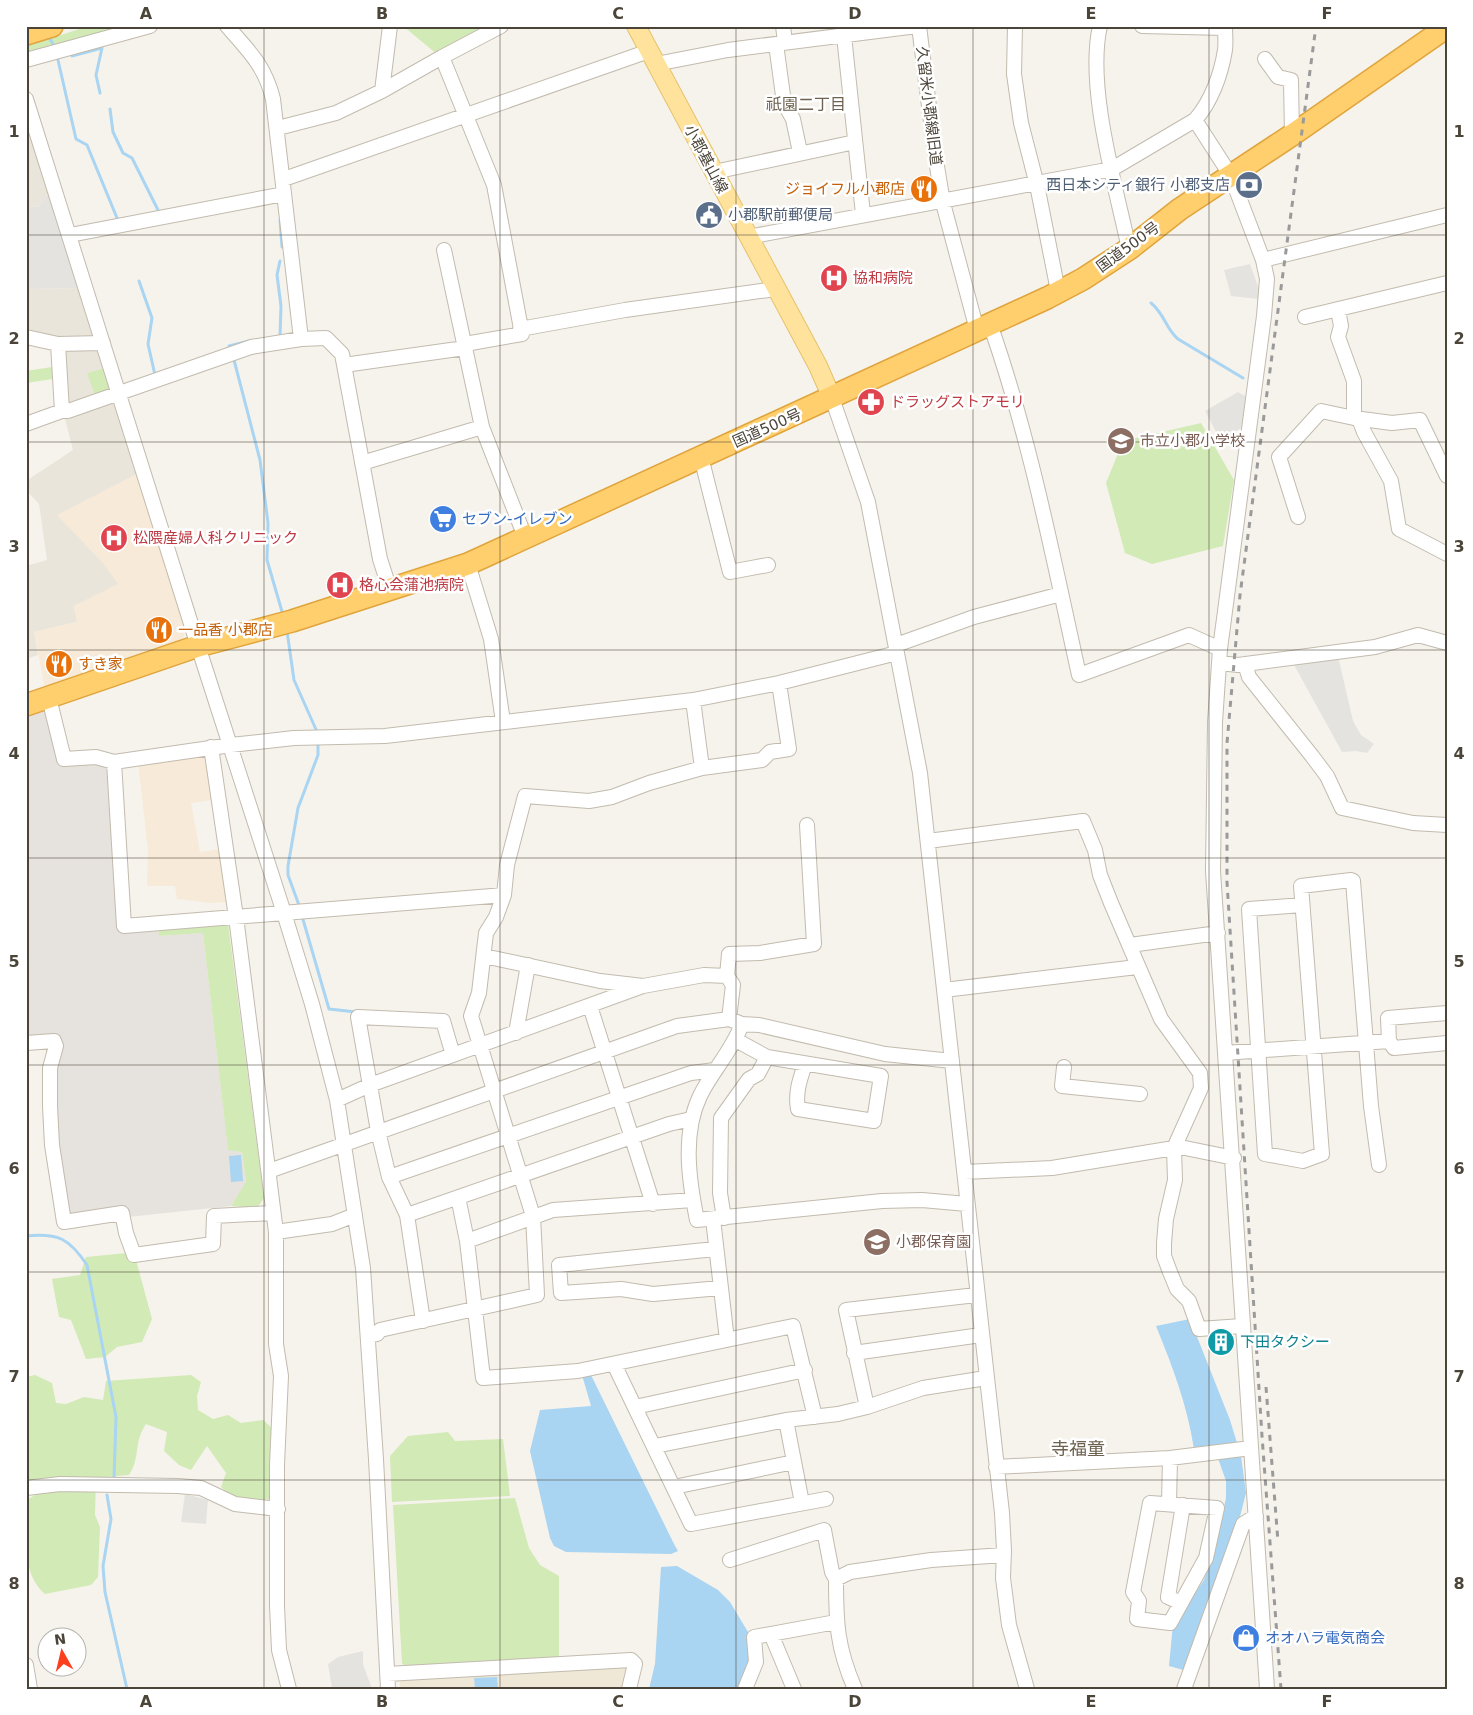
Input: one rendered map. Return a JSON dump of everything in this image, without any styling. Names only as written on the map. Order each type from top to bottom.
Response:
[{"type":"highway","points":[[26,34],[52,26]]},
{"type":"highway","name":"国道500号","points":[[26,705],[198,646],[292,621],[468,564],[984,327],[1083,279],[1129,249],[1180,209],[1292,135],[1440,29]]},
{"type":"main road","name":"小郡基山線","points":[[636,26],[775,289],[818,366],[832,398]]},
{"type":"street","points":[[26,60],[150,26]]},
{"type":"street","points":[[227,26],[251,53],[268,77],[278,128],[301,339]]},
{"type":"street","points":[[382,91],[390,26]]},
{"type":"street","points":[[278,128],[336,113],[382,91],[501,26]]},
{"type":"street","points":[[783,26],[780,43],[784,103],[793,119],[800,152]]},
{"type":"street","points":[[284,179],[466,115],[652,57],[780,43],[846,32],[918,26]]},
{"type":"street","name":"久留米小郡線旧道","points":[[918,26],[943,202],[984,327],[1012,389],[1039,491],[1079,675],[1189,635],[1220,656]]},
{"type":"street","points":[[1015,26],[1014,74],[1058,291]]},
{"type":"street","points":[[1100,26],[1098,37],[1098,88],[1112,169],[1129,249]]},
{"type":"street","points":[[748,237],[863,214],[1037,185],[1112,169],[1195,120],[1206,106],[1217,79],[1225,50],[1225,27],[1142,26]]},
{"type":"street","points":[[846,32],[863,214]]},
{"type":"street","points":[[344,365],[465,346],[522,334],[494,185],[442,58]]},
{"type":"street","points":[[1265,59],[1278,77],[1291,80],[1292,135]]},
{"type":"street","points":[[26,99],[284,913],[312,1004],[337,1100],[363,1268],[388,1689]]},
{"type":"street","points":[[1195,120],[1231,176],[1262,260],[1267,279],[1264,316],[1220,656],[1213,779],[1213,871],[1234,1158],[1242,1326],[1268,1689]]},
{"type":"street","points":[[714,172],[800,152],[855,142]]},
{"type":"street","points":[[70,235],[284,194]]},
{"type":"street","points":[[1262,260],[1447,215]]},
{"type":"street","points":[[444,250],[482,427],[526,537]]},
{"type":"street","points":[[1305,317],[1447,283]]},
{"type":"street","points":[[520,329],[625,310],[775,289]]},
{"type":"street","points":[[1338,310],[1341,326],[1338,337],[1354,381],[1357,418],[1391,481],[1399,528],[1447,554]]},
{"type":"street","points":[[26,337],[58,344],[103,343]]},
{"type":"street","points":[[26,424],[62,411],[68,412],[251,346],[301,339],[326,338],[342,354],[380,559],[390,590]]},
{"type":"street","points":[[58,344],[62,411]]},
{"type":"street","points":[[832,398],[868,502],[920,772],[996,1467],[1004,1555],[1003,1578],[1009,1625],[1028,1689]]},
{"type":"street","points":[[1298,517],[1279,457],[1321,411],[1392,423],[1420,420],[1447,476]]},
{"type":"street","points":[[362,463],[482,427]]},
{"type":"street","points":[[701,457],[730,572],[768,564]]},
{"type":"street","points":[[468,564],[491,638],[503,722]]},
{"type":"street","points":[[49,698],[64,759],[96,757],[114,762],[230,744],[294,738],[385,736],[693,700],[778,683],[897,649],[974,617],[1061,594]]},
{"type":"street","points":[[1220,656],[1245,664],[1375,647],[1418,635],[1447,643]]},
{"type":"street","points":[[1245,664],[1249,677],[1327,776],[1342,808],[1413,822],[1447,824]]},
{"type":"street","points":[[368,1336],[377,1334],[380,1330],[537,1295],[533,1216],[471,1016],[479,992],[486,933],[496,917],[504,895],[507,866],[525,796],[588,801],[622,794],[649,782],[702,768],[762,760],[770,752],[789,749],[778,683]]},
{"type":"street","points":[[693,700],[702,768]]},
{"type":"street","points":[[211,747],[236,917],[269,1170],[272,1213],[276,1232],[276,1344],[280,1376],[278,1509],[279,1650],[289,1689]]},
{"type":"street","points":[[114,762],[124,926],[504,895]]},
{"type":"street","points":[[928,840],[1083,821],[1096,850],[1100,875],[1107,894],[1161,1019],[1200,1074],[1200,1088],[1174,1148],[1175,1180],[1166,1219],[1164,1256],[1178,1289],[1189,1301],[1199,1329],[1242,1326]]},
{"type":"street","points":[[807,825],[814,944],[760,953],[728,954],[727,976],[732,986],[736,1040],[700,1096],[691,1119],[689,1151],[693,1200],[697,1220],[882,1202],[922,1200],[967,1204]]},
{"type":"street","points":[[1302,905],[1249,909],[1265,1154],[1303,1162],[1322,1154],[1302,885],[1353,881],[1365,1043],[1379,1165]]},
{"type":"street","points":[[1130,944],[1218,933]]},
{"type":"street","points":[[484,956],[600,981],[642,986]]},
{"type":"street","points":[[516,1033],[528,965]]},
{"type":"street","points":[[944,990],[1138,967]]},
{"type":"street","points":[[337,1100],[370,1085],[642,986],[704,976],[727,976]]},
{"type":"street","points":[[590,1006],[652,1204]]},
{"type":"street","points":[[1447,1013],[1388,1018],[1390,1041],[1394,1048],[1447,1043]]},
{"type":"street","points":[[423,1321],[407,1215],[389,1177],[378,1131],[358,1017],[443,1021],[453,1055]]},
{"type":"street","points":[[269,1170],[678,1026],[736,1022],[759,1025],[885,1054],[952,1061]]},
{"type":"street","points":[[736,1040],[767,1056],[881,1076],[874,1121],[798,1109],[796,1101],[798,1085],[805,1064]]},
{"type":"street","points":[[26,1043],[54,1041],[56,1046],[50,1068],[50,1106],[52,1144],[64,1222],[122,1213],[126,1233],[134,1255],[213,1244],[214,1216],[272,1213]]},
{"type":"street","points":[[1225,1053],[1390,1041]]},
{"type":"street","points":[[727,1340],[715,1250],[719,1219],[722,1118],[749,1079],[758,1074],[767,1056]]},
{"type":"street","points":[[1064,1067],[1062,1086],[1140,1094]]},
{"type":"street","points":[[389,1177],[691,1073],[715,1070]]},
{"type":"street","points":[[407,1215],[683,1119],[691,1119]]},
{"type":"street","points":[[964,1172],[1052,1168],[1174,1148],[1185,1148],[1234,1158]]},
{"type":"street","points":[[458,1198],[467,1241],[483,1378],[578,1371],[795,1327],[816,1417]]},
{"type":"street","points":[[467,1241],[553,1210],[693,1200]]},
{"type":"street","points":[[276,1232],[332,1224],[355,1215]]},
{"type":"street","points":[[715,1250],[559,1265],[561,1293],[620,1289],[654,1294],[720,1288]]},
{"type":"street","points":[[867,1407],[846,1310],[976,1295]]},
{"type":"street","points":[[854,1353],[981,1335]]},
{"type":"street","points":[[614,1364],[691,1524],[826,1499]]},
{"type":"street","points":[[635,1407],[805,1370]]},
{"type":"street","points":[[655,1446],[786,1420],[816,1417],[867,1407],[923,1388],[986,1378]]},
{"type":"street","points":[[786,1420],[802,1503]]},
{"type":"street","points":[[996,1467],[1170,1458],[1251,1448]]},
{"type":"street","points":[[1169,1504],[1170,1458]]},
{"type":"street","points":[[674,1487],[794,1462]]},
{"type":"street","points":[[26,1488],[60,1484],[178,1486],[201,1488],[235,1504],[278,1509]]},
{"type":"street","points":[[1150,1503],[1169,1504],[1217,1508],[1206,1558],[1170,1623],[1137,1619],[1139,1601],[1133,1592],[1150,1503]]},
{"type":"street","points":[[1181,1603],[1168,1597],[1183,1505]]},
{"type":"street","points":[[1184,1689],[1244,1524],[1256,1516]]},
{"type":"street","points":[[730,1560],[824,1530],[832,1572],[836,1579],[836,1622],[840,1651],[855,1689]]},
{"type":"street","points":[[836,1579],[850,1572],[932,1560],[1004,1555]]},
{"type":"street","points":[[745,1689],[755,1670],[757,1654],[754,1637],[836,1622]]},
{"type":"street","points":[[771,1634],[794,1689]]},
{"type":"street","points":[[387,1674],[631,1660],[634,1664],[629,1689]]},
{"type":"street","points":[[26,1665],[30,1689]]},
{"type":"shaded area","points":[[26,117],[50,192],[38,207],[26,206]]},
{"type":"shaded area","points":[[50,192],[79,288],[26,289],[26,206],[38,207]]},
{"type":"shaded area","points":[[1250,264],[1260,292],[1258,299],[1231,296],[1224,270]]},
{"type":"shaded area","points":[[79,288],[95,337],[68,339],[26,333],[26,289]]},
{"type":"shaded area","points":[[66,349],[100,350],[137,474],[58,515],[103,563],[119,584],[74,606],[77,622],[34,632],[38,655],[26,659],[26,566],[47,560],[39,504],[29,493],[26,481],[73,450],[64,415],[63,355]]},
{"type":"shaded area","points":[[1238,392],[1247,397],[1241,428],[1221,441],[1205,411]]},
{"type":"shaded area","points":[[137,474],[185,631],[183,638],[177,643],[45,688],[34,632],[77,622],[74,606],[118,584],[103,563],[57,515]]},
{"type":"shaded area","points":[[1338,656],[1353,721],[1361,735],[1374,744],[1367,753],[1356,751],[1342,752],[1293,663]]},
{"type":"shaded area","points":[[40,709],[46,711],[60,764],[84,761],[106,764],[122,932],[158,928],[159,936],[203,933],[228,1149],[242,1152],[246,1183],[231,1206],[128,1217],[70,1218],[63,1212],[52,1069],[59,1043],[26,1039],[26,714]]},
{"type":"shaded area","points":[[206,754],[213,800],[191,803],[200,852],[221,849],[228,902],[211,903],[177,899],[175,886],[147,886],[148,851],[138,762]]},
{"type":"shaded area","points":[[185,1494],[208,1500],[206,1524],[181,1522]]},
{"type":"shaded area","points":[[363,1651],[363,1664],[372,1689],[332,1689],[328,1664],[338,1657]]},
{"type":"shaded area","points":[[621,1665],[626,1669],[627,1678],[622,1689],[400,1689],[400,1677]]},
{"type":"green space","points":[[89,26],[125,26],[26,52],[26,46]]},
{"type":"green space","points":[[403,26],[492,26],[438,55]]},
{"type":"green space","points":[[52,367],[53,379],[26,383],[26,371]]},
{"type":"green space","points":[[105,368],[112,389],[96,398],[87,373]]},
{"type":"green space","points":[[1201,423],[1234,480],[1223,546],[1152,564],[1125,553],[1106,483],[1123,441]]},
{"type":"green space","points":[[228,924],[264,1198],[257,1208],[231,1206],[246,1182],[242,1152],[228,1150],[203,933],[159,936],[158,929]]},
{"type":"green space","points":[[127,1253],[136,1260],[152,1319],[142,1342],[117,1347],[105,1357],[86,1359],[71,1320],[59,1317],[52,1279],[80,1275],[86,1257]]},
{"type":"green space","points":[[35,1375],[52,1383],[56,1403],[66,1404],[84,1397],[103,1400],[106,1381],[191,1375],[201,1382],[197,1396],[198,1410],[213,1419],[228,1415],[241,1423],[263,1420],[272,1428],[269,1499],[243,1499],[226,1492],[221,1487],[226,1473],[207,1446],[191,1470],[179,1465],[164,1451],[167,1432],[146,1424],[140,1437],[133,1468],[129,1475],[96,1478],[95,1515],[100,1527],[98,1577],[91,1585],[45,1594],[31,1575],[25,1538],[26,1501],[36,1494],[39,1480],[26,1483],[26,1377]]},
{"type":"green space","points":[[448,1432],[455,1441],[503,1439],[510,1496],[392,1502],[390,1456],[408,1436]]},
{"type":"green space","points":[[515,1498],[529,1548],[540,1565],[559,1576],[559,1657],[406,1668],[402,1663],[393,1505]]},
{"type":"water","points":[[241,1155],[243,1181],[231,1182],[229,1156]]},
{"type":"water","points":[[1190,1319],[1230,1420],[1241,1456],[1246,1493],[1233,1544],[1187,1671],[1169,1666],[1173,1624],[1204,1580],[1214,1551],[1226,1498],[1226,1481],[1214,1447],[1194,1449],[1188,1417],[1179,1386],[1156,1326]]},
{"type":"water","points":[[590,1373],[678,1551],[671,1554],[566,1552],[554,1546],[550,1538],[530,1451],[540,1410],[591,1406],[582,1375]]},
{"type":"water","points":[[677,1566],[718,1590],[730,1602],[751,1637],[752,1651],[741,1689],[649,1689],[655,1664],[661,1567]]},
{"type":"water","points":[[497,1677],[498,1689],[475,1689],[474,1678]]},
{"type":"waterway","points":[[48,35],[54,46]]},
{"type":"waterway","points":[[72,56],[102,48],[96,75],[100,93]]},
{"type":"waterway","points":[[58,60],[76,139],[87,145],[117,218]]},
{"type":"waterway","points":[[110,109],[113,132],[123,153],[132,158],[158,210]]},
{"type":"waterway","points":[[280,220],[282,247]]},
{"type":"waterway","points":[[280,261],[277,275],[281,306],[280,336]]},
{"type":"waterway","points":[[139,281],[152,318],[148,344],[155,375],[157,374]]},
{"type":"waterway","points":[[1151,303],[1159,311],[1178,339],[1243,378]]},
{"type":"waterway","points":[[229,346],[249,341]]},
{"type":"waterway","points":[[234,360],[260,460],[268,523],[267,560],[283,615]]},
{"type":"waterway","points":[[287,631],[294,680],[318,734]]},
{"type":"waterway","points":[[300,908],[288,875],[288,866],[298,808],[318,755],[318,740]]},
{"type":"waterway","points":[[302,916],[329,1009],[356,1012]]},
{"type":"waterway","points":[[26,1236],[46,1235],[62,1239],[81,1256],[87,1265],[116,1417],[114,1478]]},
{"type":"waterway","points":[[107,1495],[111,1519],[103,1566],[105,1592],[127,1689]]},
{"type":"railway","points":[[1281,1689],[1262,1436],[1227,882],[1227,743],[1240,595],[1316,26]]},
{"type":"railway","points":[[1266,1387],[1278,1542]]},
{"type":"place","name":"西日本シティ銀行 小郡支店","points":[[1249,185]]},
{"type":"place","name":"ジョイフル小郡店","points":[[924,189]]},
{"type":"place","name":"小郡駅前郵便局","points":[[709,215]]},
{"type":"place","name":"協和病院","points":[[834,278]]},
{"type":"place","name":"ドラッグストアモリ","points":[[871,402]]},
{"type":"place","name":"市立小郡小学校","points":[[1121,441]]},
{"type":"place","name":"セブン-イレブン","points":[[443,519]]},
{"type":"place","name":"松隈産婦人科クリニック","points":[[114,538]]},
{"type":"place","name":"格心会蒲池病院","points":[[340,585]]},
{"type":"place","name":"一品香 小郡店","points":[[159,630]]},
{"type":"place","name":"すき家","points":[[59,664]]},
{"type":"place","name":"小郡保育園","points":[[877,1242]]},
{"type":"place","name":"下田タクシー","points":[[1221,1342]]},
{"type":"place","name":"オオハラ電気商会","points":[[1246,1638]]},
{"type":"district","name":"祇園二丁目","points":[[806,104]]},
{"type":"district","name":"寺福童","points":[[1078,1449]]}]
